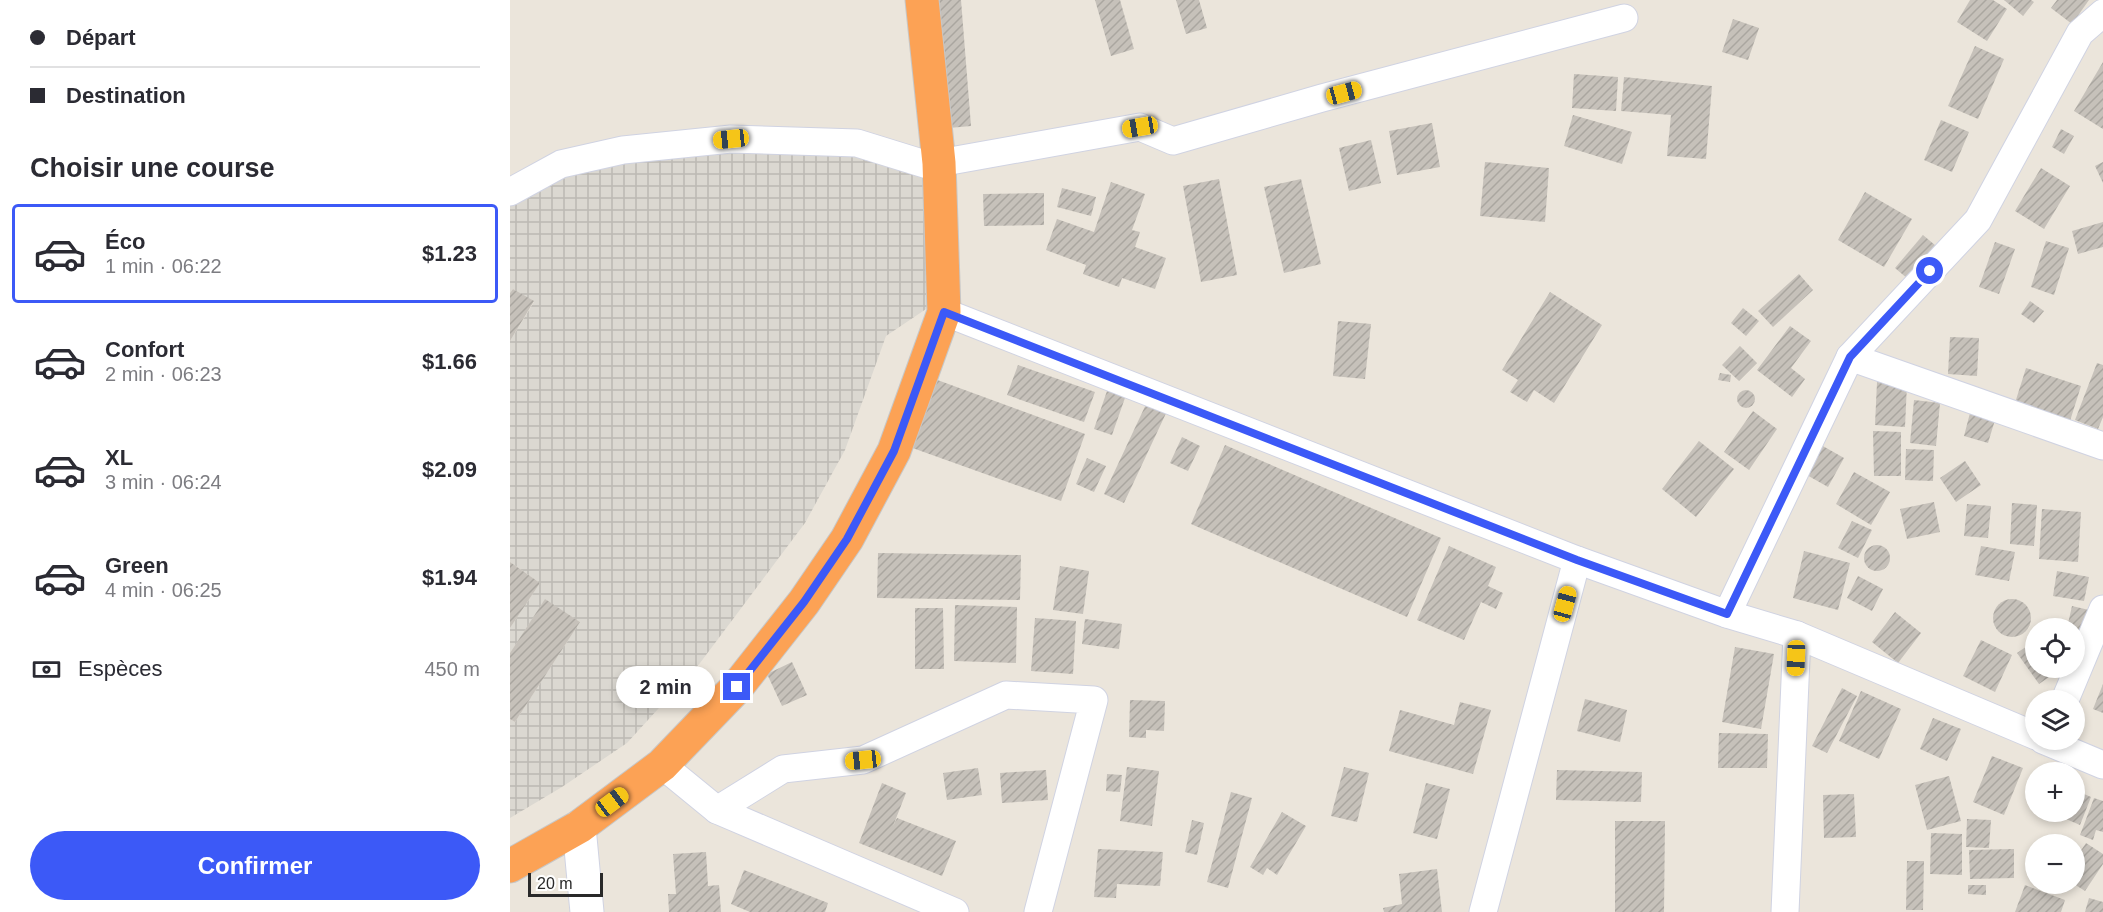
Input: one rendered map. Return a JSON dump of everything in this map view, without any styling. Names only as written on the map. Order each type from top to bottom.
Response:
[{"type":"highway","points":[[510,866],[579,827],[662,765],[737,687],[804,602],[847,539],[894,451],[944,312],[939,163],[922,0]]},
{"type":"street","points":[[1727,614],[1850,357],[1978,220],[2080,33],[2103,13]]},
{"type":"street","points":[[510,192],[561,164],[623,150],[731,139],[857,143],[928,165],[1140,127],[1173,141],[1322,98],[1624,18]]},
{"type":"street","points":[[944,312],[1577,560],[1727,614],[1797,635],[2025,731]]},
{"type":"street","points":[[1850,357],[2103,446]]},
{"type":"street","points":[[1483,912],[1577,560]]},
{"type":"street","points":[[2069,690],[2103,609]]},
{"type":"street","points":[[1785,912],[1797,635]]},
{"type":"street","points":[[717,810],[783,769],[863,760],[1006,695],[1094,700],[1038,912]]},
{"type":"street","points":[[2069,750],[2103,765]]},
{"type":"street","points":[[662,765],[717,810],[955,912]]},
{"type":"street","points":[[579,827],[587,912]]},
{"type":"shaded area","points":[[731,139],[928,165],[938,301],[886,336],[845,450],[805,523],[700,663],[627,743],[562,787],[510,818],[510,719],[515,722],[580,622],[545,600],[510,653],[510,628],[540,583],[510,562],[510,341],[534,302],[513,289],[510,293],[510,192],[561,164]]},
{"type":"building","points":[[939,0],[961,0],[971,126],[949,128]]},
{"type":"building","points":[[1095,0],[1120,0],[1134,49],[1111,56]]},
{"type":"building","points":[[1176,0],[1199,0],[1207,28],[1186,34]]},
{"type":"building","points":[[1970,0],[1993,0],[2007,9],[1987,41],[1957,22]]},
{"type":"building","points":[[2004,0],[2031,0],[2034,2],[2023,16]]},
{"type":"building","points":[[2057,0],[2089,0],[2072,24],[2051,8]]},
{"type":"building","points":[[1733,19],[1759,28],[1748,60],[1722,52]]},
{"type":"building","points":[[1975,46],[2004,59],[1978,119],[1948,106]]},
{"type":"building","points":[[2103,62],[2103,129],[2074,111]]},
{"type":"building","points":[[1574,74],[1618,77],[1616,111],[1572,108]]},
{"type":"building","points":[[1624,77],[1712,86],[1706,159],[1667,156],[1671,115],[1621,111]]},
{"type":"building","points":[[1573,115],[1632,132],[1622,164],[1564,146]]},
{"type":"building","points":[[1941,120],[1969,132],[1952,172],[1924,160]]},
{"type":"building","points":[[1432,123],[1440,167],[1397,175],[1389,131]]},
{"type":"building","points":[[2061,129],[2074,136],[2064,154],[2052,147]]},
{"type":"building","points":[[1371,140],[1381,183],[1349,191],[1339,148]]},
{"type":"building","points":[[1485,162],[1549,168],[1545,222],[1480,216]]},
{"type":"building","points":[[2103,162],[2103,183],[2095,166]]},
{"type":"building","points":[[2041,168],[2070,186],[2044,229],[2015,211]]},
{"type":"building","points":[[1219,179],[1237,275],[1201,282],[1183,186]]},
{"type":"building","points":[[1301,179],[1321,264],[1284,273],[1264,187]]},
{"type":"building","points":[[1111,182],[1145,194],[1132,230],[1140,232],[1135,247],[1166,258],[1155,289],[1122,278],[1119,287],[1083,274],[1086,265],[1046,250],[1057,219],[1094,232]]},
{"type":"building","points":[[1062,188],[1096,197],[1091,216],[1057,207]]},
{"type":"building","points":[[1865,192],[1912,219],[1884,267],[1838,240]]},
{"type":"building","points":[[1044,193],[1044,225],[984,226],[983,194]]},
{"type":"building","points":[[2103,222],[2103,247],[2078,254],[2072,231]]},
{"type":"building","points":[[1923,235],[1942,251],[1915,285],[1895,268]]},
{"type":"building","points":[[2046,241],[2069,248],[2054,295],[2031,287]]},
{"type":"building","points":[[1995,242],[2015,249],[1999,294],[1979,287]]},
{"type":"building","points":[[1799,274],[1813,290],[1773,327],[1758,311]]},
{"type":"building","points":[[513,289],[534,301],[510,341],[510,293]]},
{"type":"building","points":[[1550,292],[1602,325],[1554,403],[1534,390],[1527,402],[1510,392],[1518,380],[1502,370]]},
{"type":"building","points":[[2030,301],[2044,311],[2034,323],[2021,314]]},
{"type":"building","points":[[1743,308],[1759,321],[1746,336],[1731,323]]},
{"type":"building","points":[[1338,321],[1371,324],[1365,379],[1333,376]]},
{"type":"building","points":[[1790,326],[1811,341],[1791,368],[1805,379],[1792,397],[1757,370]]},
{"type":"building","points":[[1950,337],[1979,338],[1977,376],[1948,374]]},
{"type":"building","points":[[1740,346],[1757,363],[1739,381],[1722,365]]},
{"type":"building","points":[[2097,363],[2103,365],[2103,417],[2098,429],[2075,420]]},
{"type":"building","points":[[1018,365],[1095,392],[1084,422],[1007,395]]},
{"type":"building","points":[[2026,368],[2081,386],[2070,421],[2015,403]]},
{"type":"building","points":[[1720,373],[1731,375],[1730,382],[1718,380]]},
{"type":"building","points":[[932,378],[1085,434],[1061,501],[907,446]]},
{"type":"building","points":[[1877,382],[1907,384],[1905,427],[1875,425]]},
{"type":"building","points":[[1108,388],[1126,395],[1112,435],[1094,429]]},
{"type":"building","points":[[1742,390],[1750,390],[1755,395],[1753,406],[1742,408],[1737,403],[1737,395]]},
{"type":"building","points":[[1148,400],[1168,409],[1124,503],[1104,494]]},
{"type":"building","points":[[1914,400],[1940,403],[1936,446],[1910,443]]},
{"type":"building","points":[[1753,411],[1777,429],[1749,470],[1724,452]]},
{"type":"building","points":[[1970,413],[1995,420],[1988,443],[1964,436]]},
{"type":"building","points":[[1873,431],[1901,432],[1901,476],[1874,476]]},
{"type":"building","points":[[1182,437],[1200,446],[1188,471],[1170,463]]},
{"type":"building","points":[[1699,441],[1734,469],[1696,517],[1662,489]]},
{"type":"building","points":[[1814,441],[1844,458],[1828,487],[1798,470]]},
{"type":"building","points":[[1225,445],[1441,538],[1407,617],[1191,524]]},
{"type":"building","points":[[1906,449],[1934,450],[1933,481],[1905,480]]},
{"type":"building","points":[[1087,458],[1106,466],[1094,492],[1076,484]]},
{"type":"building","points":[[1965,461],[1981,485],[1956,502],[1940,478]]},
{"type":"building","points":[[1854,472],[1890,492],[1871,525],[1836,504]]},
{"type":"building","points":[[1934,502],[1940,532],[1907,539],[1900,509]]},
{"type":"building","points":[[2012,503],[2037,505],[2034,546],[2010,544]]},
{"type":"building","points":[[1967,504],[1991,506],[1988,538],[1964,536]]},
{"type":"building","points":[[2042,509],[2081,512],[2078,562],[2039,559]]},
{"type":"building","points":[[1852,521],[1872,530],[1858,558],[1838,548]]},
{"type":"building","points":[[1877,545],[1886,549],[1890,558],[1886,567],[1877,571],[1868,567],[1864,558],[1868,549]]},
{"type":"building","points":[[1449,546],[1496,567],[1488,586],[1503,593],[1496,609],[1481,602],[1464,640],[1417,620]]},
{"type":"building","points":[[1981,546],[2015,552],[2009,581],[1975,575]]},
{"type":"building","points":[[1804,551],[1850,563],[1838,610],[1793,598]]},
{"type":"building","points":[[878,553],[1021,555],[1020,600],[877,598]]},
{"type":"building","points":[[510,562],[540,583],[510,628]]},
{"type":"building","points":[[1060,566],[1089,571],[1083,614],[1053,610]]},
{"type":"building","points":[[2057,571],[2089,577],[2084,601],[2053,596]]},
{"type":"building","points":[[1858,576],[1883,589],[1872,611],[1847,598]]},
{"type":"building","points":[[545,599],[580,622],[515,722],[510,719],[510,653]]},
{"type":"building","points":[[2005,600],[2019,600],[2026,604],[2031,618],[2025,618],[2025,633],[2019,636],[2005,636],[1998,632],[1994,625],[1994,611],[1998,604]]},
{"type":"building","points":[[955,605],[1017,607],[1016,663],[954,661]]},
{"type":"building","points":[[2072,606],[2089,610],[2085,619],[2069,618]]},
{"type":"building","points":[[915,608],[943,608],[944,669],[915,669]]},
{"type":"building","points":[[1895,612],[1921,633],[1898,663],[1872,642]]},
{"type":"building","points":[[1035,618],[1076,621],[1073,674],[1031,671]]},
{"type":"building","points":[[1085,619],[1122,624],[1119,649],[1082,644]]},
{"type":"building","points":[[1981,640],[2012,655],[1995,692],[1963,676]]},
{"type":"building","points":[[1735,647],[1774,654],[1761,729],[1722,722]]},
{"type":"building","points":[[2025,648],[2025,664],[2017,653]]},
{"type":"building","points":[[792,662],[807,695],[782,706],[767,674]]},
{"type":"building","points":[[2035,678],[2048,678],[2039,684]]},
{"type":"building","points":[[2103,684],[2103,713],[2093,709]]},
{"type":"building","points":[[1842,688],[1857,696],[1827,753],[1812,746]]},
{"type":"building","points":[[1861,691],[1901,709],[1879,759],[1839,741]]},
{"type":"building","points":[[1585,699],[1627,710],[1620,742],[1577,731]]},
{"type":"building","points":[[1130,700],[1165,701],[1164,731],[1146,730],[1146,738],[1129,737]]},
{"type":"building","points":[[1460,702],[1491,710],[1473,774],[1389,751],[1400,710],[1454,725]]},
{"type":"building","points":[[1933,718],[1961,729],[1947,761],[1920,749]]},
{"type":"building","points":[[1719,733],[1768,734],[1767,768],[1718,768]]},
{"type":"building","points":[[1992,756],[2023,768],[2004,815],[1973,802]]},
{"type":"building","points":[[1127,767],[1159,771],[1152,826],[1120,821]]},
{"type":"building","points":[[1344,767],[1369,773],[1357,822],[1331,816]]},
{"type":"building","points":[[978,768],[982,795],[947,800],[943,773]]},
{"type":"building","points":[[1046,770],[1048,800],[1002,803],[1000,773]]},
{"type":"building","points":[[1557,770],[1642,772],[1641,802],[1556,800]]},
{"type":"building","points":[[1107,774],[1122,775],[1120,792],[1106,791]]},
{"type":"building","points":[[1949,776],[1961,821],[1927,830],[1915,785]]},
{"type":"building","points":[[882,783],[906,793],[893,826],[897,818],[956,841],[942,876],[859,843]]},
{"type":"building","points":[[1426,783],[1450,789],[1437,839],[1413,833]]},
{"type":"building","points":[[1231,792],[1252,798],[1228,888],[1207,882]]},
{"type":"building","points":[[1854,794],[1856,837],[1824,838],[1823,795]]},
{"type":"building","points":[[2085,794],[2091,797],[2085,812]]},
{"type":"building","points":[[2094,798],[2103,801],[2103,832],[2096,830],[2093,840],[2085,837],[2085,834],[2080,834]]},
{"type":"building","points":[[1282,812],[1306,826],[1277,875],[1267,868],[1263,875],[1250,867]]},
{"type":"building","points":[[1967,819],[1991,820],[1989,848],[1966,847]]},
{"type":"building","points":[[1192,820],[1204,823],[1197,855],[1185,852]]},
{"type":"building","points":[[1615,821],[1665,821],[1664,912],[1615,912]]},
{"type":"building","points":[[1931,833],[1962,834],[1962,875],[1930,874]]},
{"type":"building","points":[[2085,844],[2103,854],[2103,864],[2085,891]]},
{"type":"building","points":[[1098,849],[1163,852],[1160,886],[1117,884],[1116,898],[1094,897]]},
{"type":"building","points":[[2014,849],[2014,878],[1970,879],[1969,850]]},
{"type":"building","points":[[706,852],[708,886],[719,885],[721,912],[669,912],[668,894],[676,894],[673,854]]},
{"type":"building","points":[[1907,861],[1924,861],[1923,910],[1906,910]]},
{"type":"building","points":[[1437,869],[1442,912],[1384,912],[1383,908],[1402,904],[1399,874]]},
{"type":"building","points":[[744,870],[828,903],[825,912],[750,912],[731,904]]},
{"type":"building","points":[[1968,885],[1986,885],[1986,895],[1968,894]]},
{"type":"building","points":[[2025,885],[2025,894],[2049,894],[2065,900],[2061,912],[2015,912]]},
{"type":"building","points":[[2089,898],[2103,902],[2103,912],[2085,912]]},
{"type":"route","points":[[737,687],[804,602],[847,539],[894,451],[944,312],[1577,560],[1727,614],[1850,357],[1930,271]]}]
